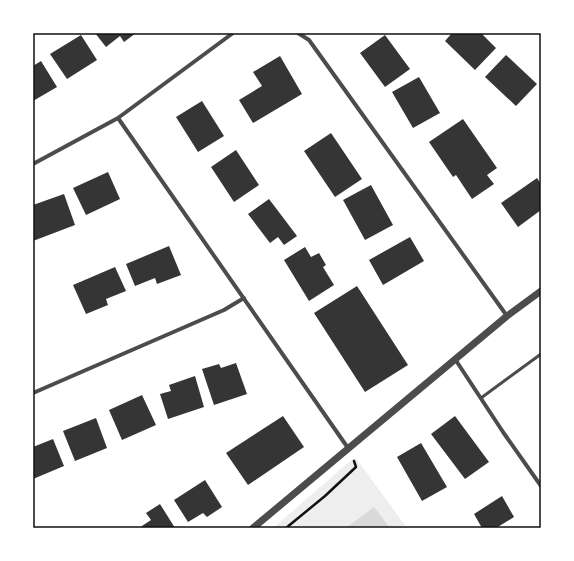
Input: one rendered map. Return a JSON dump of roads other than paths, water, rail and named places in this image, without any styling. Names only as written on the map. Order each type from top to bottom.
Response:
[{"type":"street","points":[[33,164],[118,118],[233,33]]},
{"type":"street","points":[[298,33],[308,40],[507,316]]},
{"type":"street","points":[[118,118],[348,448]]},
{"type":"street","points":[[253,528],[507,316],[541,291]]},
{"type":"street","points":[[33,393],[224,310],[244,298]]},
{"type":"street","points":[[455,359],[541,486]]},
{"type":"lane","points":[[480,398],[541,354]]}]
